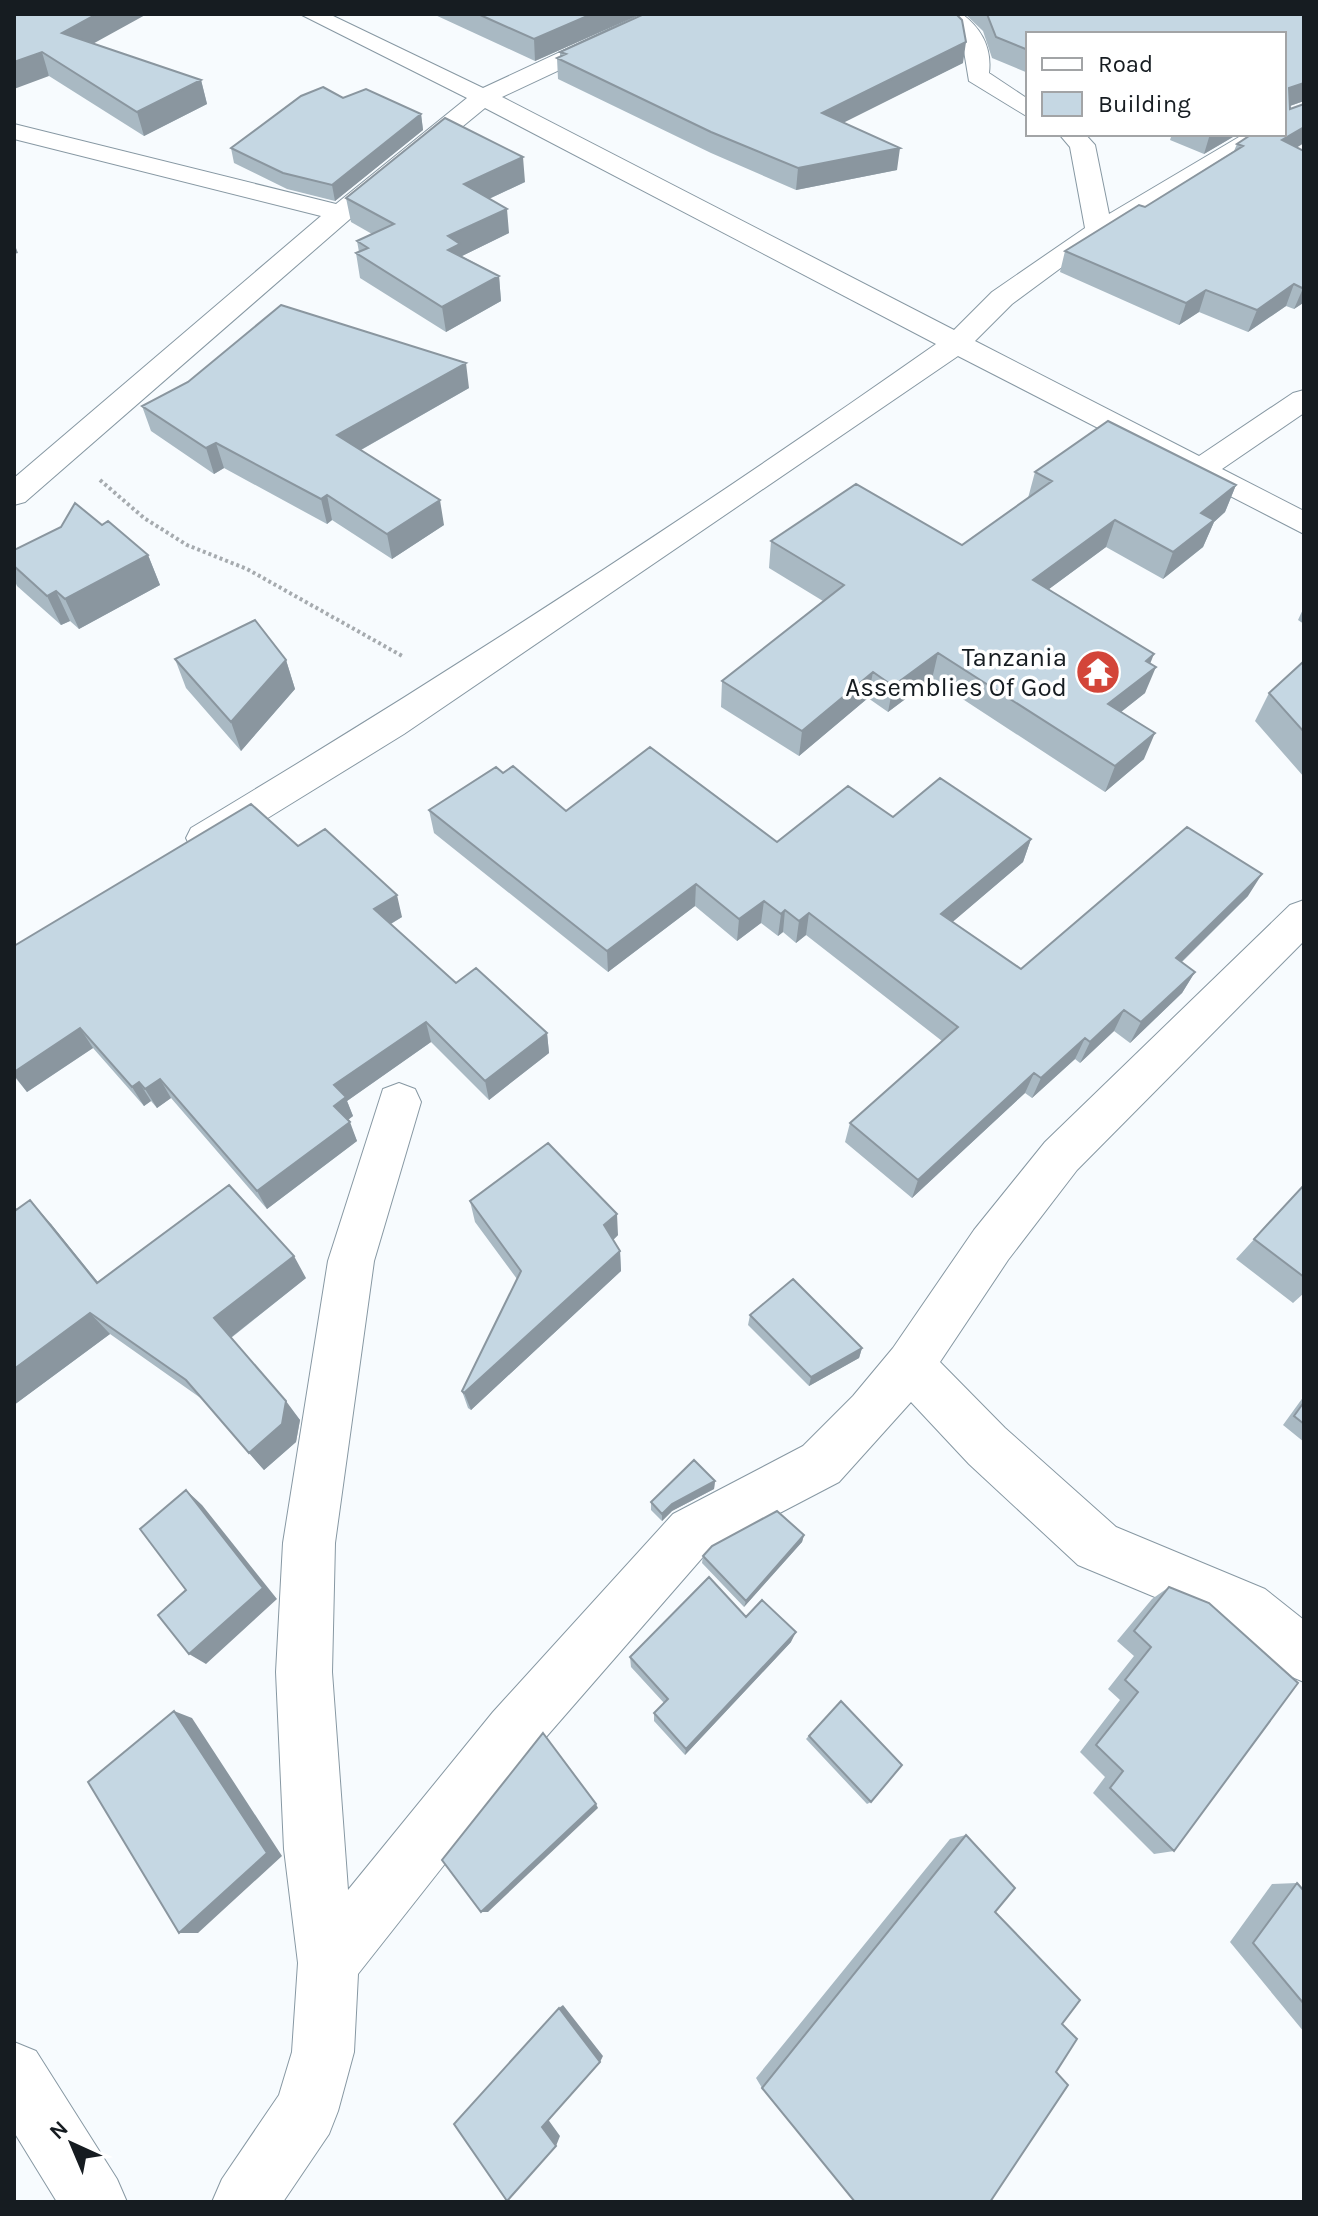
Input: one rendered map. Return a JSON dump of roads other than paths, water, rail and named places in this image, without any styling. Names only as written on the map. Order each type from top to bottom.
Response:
[{"type":"street","points":[[311,14],[483,97],[1304,524]]},
{"type":"street","points":[[16,489],[67,450],[341,213],[483,97],[660,14]]},
{"type":"street","points":[[946,14],[968,28],[978,45],[977,76],[1026,109]]},
{"type":"street","points":[[14,131],[142,166],[341,213]]},
{"type":"street","points":[[1073,136],[1082,145],[1099,230]]},
{"type":"street","points":[[179,853],[391,725],[956,344],[1002,298],[1099,230],[1259,136]]},
{"type":"street","points":[[1201,469],[1304,399]]},
{"type":"street","points":[[328,1963],[513,1732],[691,1532],[821,1464],[871,1413],[910,1365],[991,1245],[1061,1156],[1304,916]]},
{"type":"street","points":[[245,2202],[306,2111],[323,2052],[328,1963],[313,1849],[304,1672],[309,1543],[351,1261],[399,1102]]},
{"type":"street","points":[[910,1365],[987,1446],[1097,1546],[1246,1608],[1304,1655]]},
{"type":"street","points":[[14,2073],[94,2202]]},
{"type":"place","name":"Tanzania Assemblies Of God","points":[[1098,672]]}]
